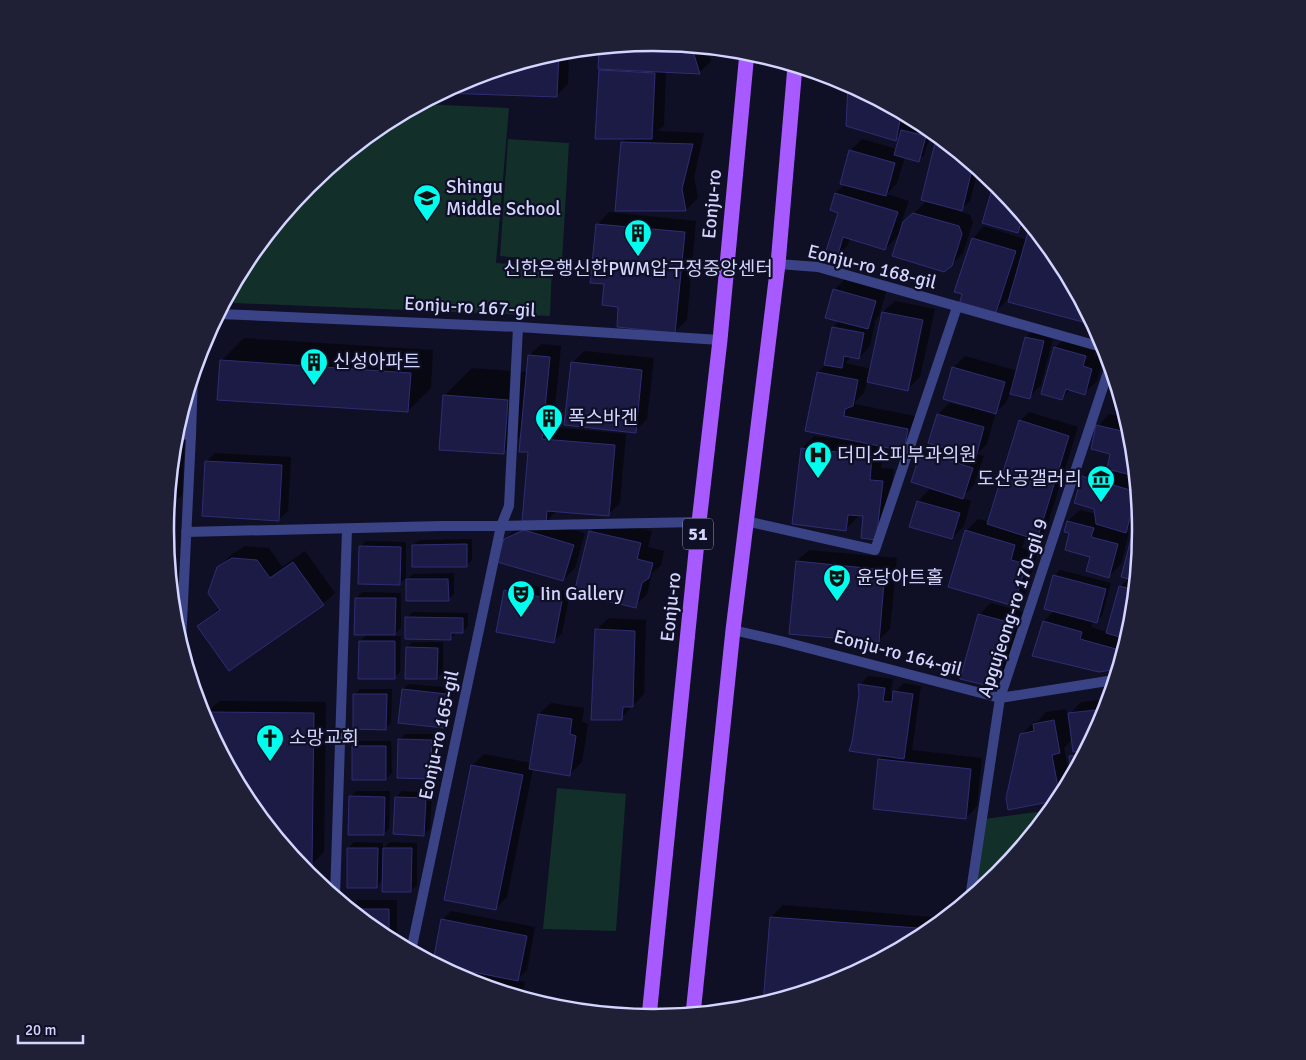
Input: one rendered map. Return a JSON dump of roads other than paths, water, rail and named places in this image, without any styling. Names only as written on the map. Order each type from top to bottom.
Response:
[{"type":"main road","name":"Eonju-ro","points":[[650,1009],[699,522],[720,340],[746,60]]},
{"type":"main road","points":[[694,1007],[733,630],[778,264],[794,73]]},
{"type":"street","name":"Eonju-ro 168-gil","points":[[778,264],[818,267],[1094,345]]},
{"type":"street","name":"Eonju-ro 168-gil","points":[[746,521],[875,550],[957,307]]},
{"type":"street","name":"Eonju-ro 167-gil","points":[[226,314],[518,327],[720,340]]},
{"type":"street","name":"Eonju-ro 165-gil","points":[[412,944],[501,526],[509,506],[518,327]]},
{"type":"street","name":"Apgujeong-ro 170-gil 9","points":[[972,888],[1000,698],[1106,377]]},
{"type":"street","points":[[182,614],[192,402]]},
{"type":"street","points":[[184,435],[191,435]]},
{"type":"street","points":[[186,532],[699,522]]},
{"type":"street","points":[[335,888],[347,529]]},
{"type":"street","name":"Eonju-ro 164-gil","points":[[733,630],[1000,698],[1107,681]]},
{"type":"place","name":"Shingu Middle School","points":[[427,222]]},
{"type":"place","name":"신한은행신한PWM압구정중앙센터","points":[[638,257]]},
{"type":"place","name":"신성아파트","points":[[314,386]]},
{"type":"place","name":"폭스바겐","points":[[549,442]]},
{"type":"place","name":"더미소피부과의원","points":[[818,479]]},
{"type":"place","name":"도산공갤러리","points":[[1101,503]]},
{"type":"place","name":"윤당아트홀","points":[[837,602]]},
{"type":"place","name":"Iin Gallery","points":[[521,618]]},
{"type":"place","name":"소망교회","points":[[270,762]]}]
